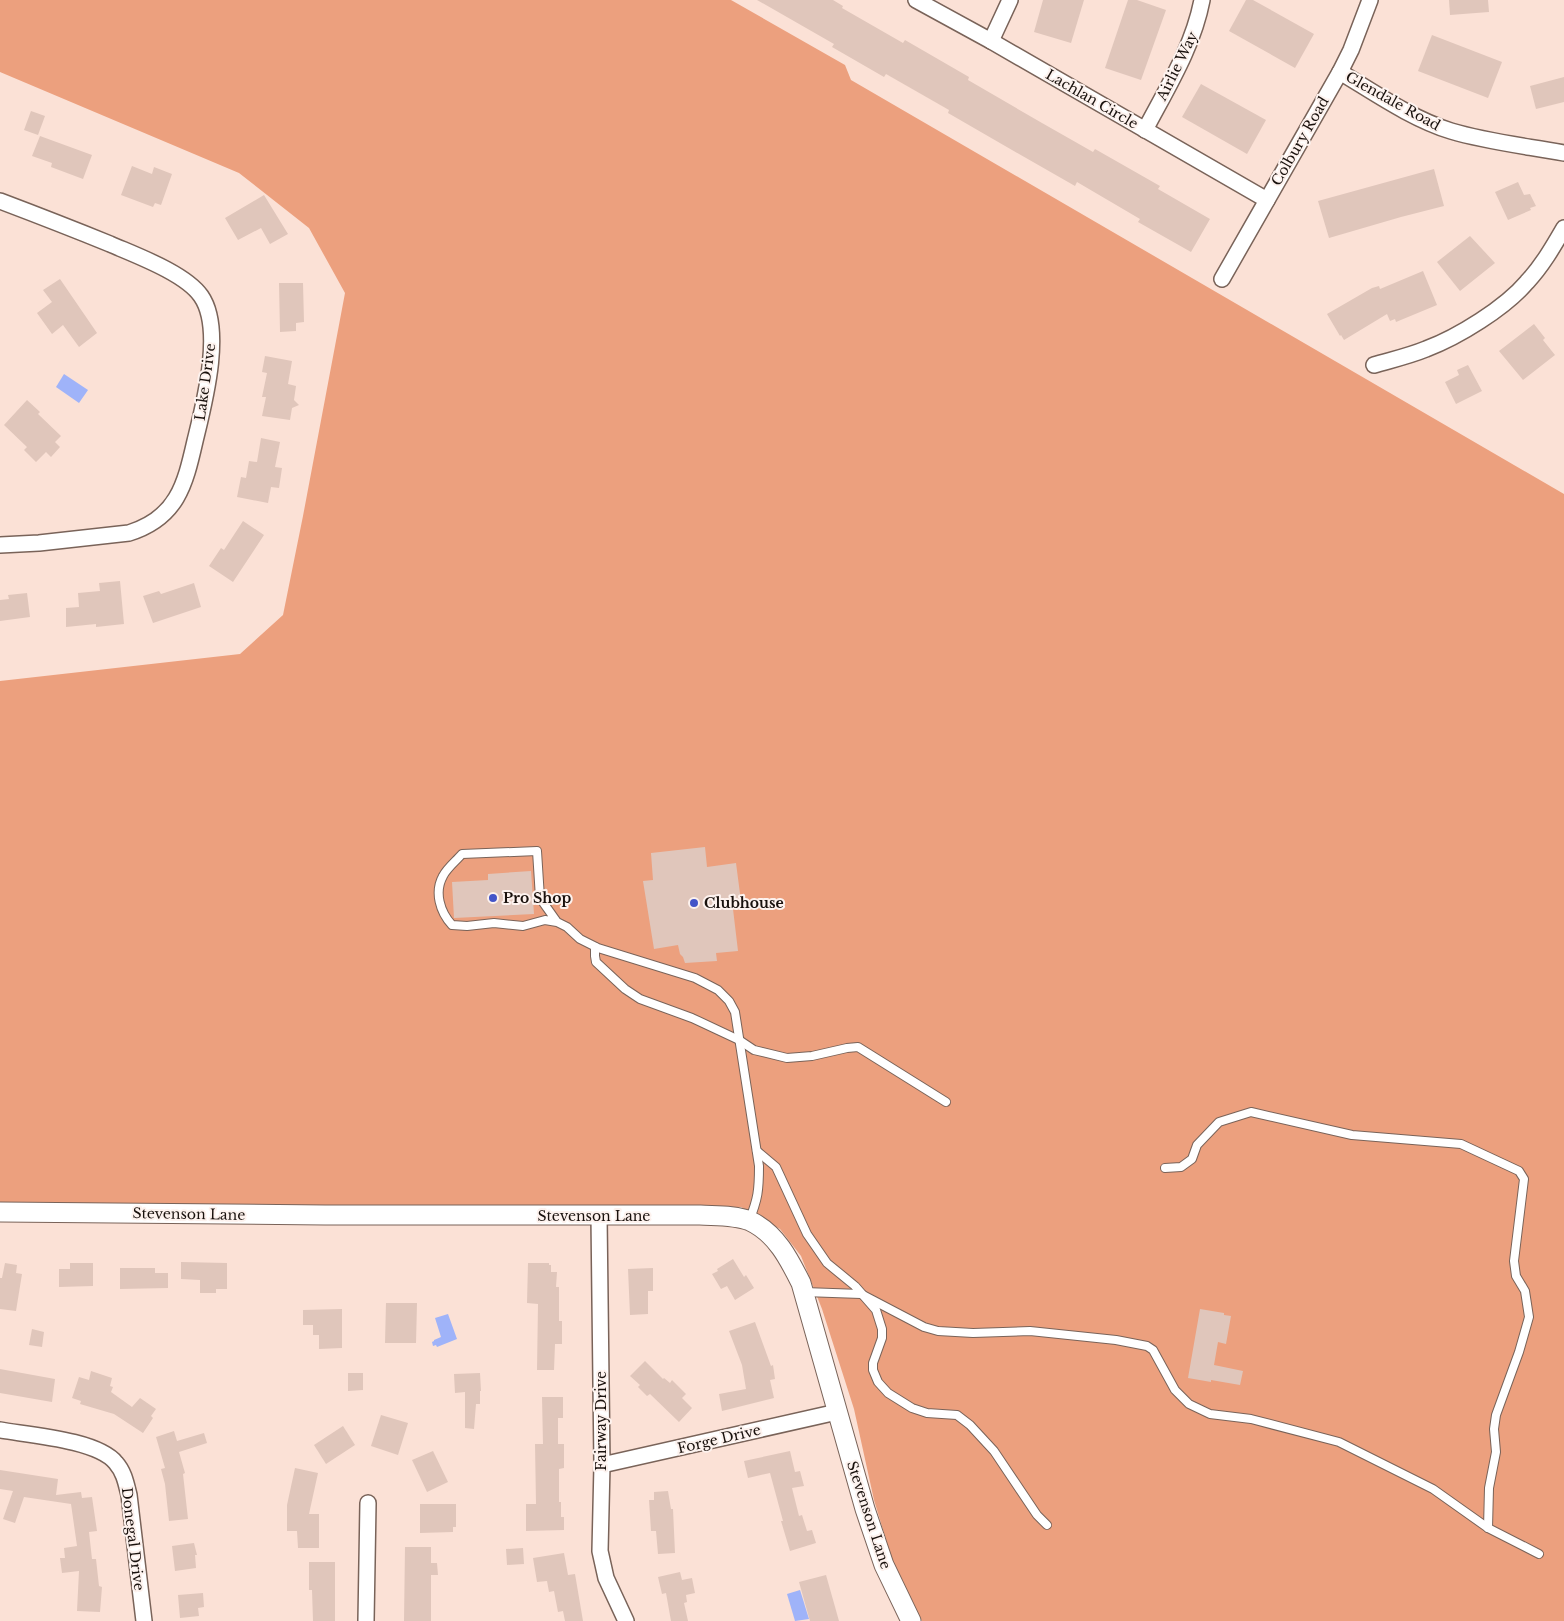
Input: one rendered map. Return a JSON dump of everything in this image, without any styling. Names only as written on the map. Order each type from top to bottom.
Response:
[{"type":"street","name":"Lachlan Circle","points":[[916,0],[992,41],[1267,200]]},
{"type":"street","points":[[992,41],[1010,0]]},
{"type":"street","name":"Airlie Way","points":[[1145,130],[1190,44],[1197,25],[1202,0]]},
{"type":"street","name":"Colbury Road","points":[[1222,279],[1340,72],[1351,50],[1370,0]]},
{"type":"street","name":"Glendale Road","points":[[1340,72],[1422,119],[1450,131],[1514,146],[1564,153]]},
{"type":"street","name":"Lake Drive","points":[[0,201],[138,256],[175,274],[201,296],[210,322],[211,351],[205,400],[187,476],[172,506],[160,518],[142,529],[121,535],[0,545]]},
{"type":"street","points":[[1374,365],[1426,349],[1460,333],[1504,303],[1527,283],[1552,249],[1564,228]]},
{"type":"street","name":"Stevenson Lane","points":[[0,1212],[700,1215],[727,1216],[749,1221],[763,1229],[776,1241],[790,1261],[801,1283],[836,1412],[874,1537],[891,1580],[911,1621]]},
{"type":"street","name":"Fairway Drive","points":[[599,1216],[602,1465],[600,1551],[606,1578],[626,1621]]},
{"type":"street","name":"Forge Drive","points":[[602,1465],[836,1412]]},
{"type":"street","name":"Donegal Drive","points":[[0,1430],[86,1445],[102,1451],[116,1462],[124,1476],[129,1495],[144,1621]]},
{"type":"street","points":[[366,1621],[368,1503]]},
{"type":"lane","points":[[557,922],[540,898],[537,851],[462,854],[443,876],[438,892],[443,912],[452,925],[467,926],[494,923],[523,926],[545,920],[557,922],[567,927],[580,939],[596,946],[695,978],[718,990],[729,1001],[735,1012],[757,1152],[759,1189],[749,1221]]},
{"type":"lane","points":[[596,946],[594,956],[596,962],[625,989],[640,999],[692,1018],[739,1040],[754,1050],[787,1058],[812,1056],[858,1047],[946,1102]]},
{"type":"lane","points":[[1165,1168],[1181,1167],[1192,1159],[1197,1145],[1219,1122],[1251,1112],[1352,1135],[1461,1144],[1519,1171],[1524,1179],[1514,1261],[1516,1276],[1526,1291],[1528,1317],[1519,1352],[1496,1415],[1494,1429],[1496,1452],[1490,1488],[1488,1528]]},
{"type":"lane","points":[[757,1152],[776,1167],[807,1234],[827,1263],[855,1286],[876,1310],[882,1329],[882,1338],[873,1362],[873,1370],[878,1382],[888,1394],[912,1408],[927,1413],[957,1415],[970,1425],[994,1451],[1037,1514],[1047,1525]]},
{"type":"lane","points":[[804,1292],[861,1294],[924,1327],[938,1331],[973,1333],[1030,1331],[1116,1340],[1147,1346],[1153,1350],[1180,1396],[1194,1407],[1210,1414],[1250,1418],[1339,1442],[1433,1489],[1488,1528],[1539,1554]]},
{"type":"shaded area","points":[[0,0],[731,0],[845,65],[851,80],[1564,494],[1564,1621],[922,1621],[897,1576],[874,1500],[854,1409],[822,1309],[801,1256],[780,1229],[741,1207],[0,1204],[0,681],[240,654],[283,615],[345,293],[309,228],[239,173],[0,72]]},
{"type":"water","points":[[64,374],[88,390],[79,403],[56,387]]},
{"type":"water","points":[[448,1314],[457,1339],[437,1347],[436,1345],[433,1346],[432,1342],[441,1337],[435,1318]]},
{"type":"water","points":[[800,1590],[809,1619],[795,1621],[787,1594]]},
{"type":"building","points":[[757,0],[833,0],[843,6],[842,8],[903,43],[905,40],[969,77],[968,80],[1042,123],[1093,152],[1095,149],[1160,186],[1158,189],[1210,219],[1191,252],[1138,222],[1140,219],[1077,182],[1075,186],[948,113],[949,110],[886,74],[884,77],[832,47],[834,44]]},
{"type":"building","points":[[1043,0],[1084,0],[1071,43],[1034,32]]},
{"type":"building","points":[[1128,0],[1137,0],[1166,10],[1141,80],[1105,68]]},
{"type":"building","points":[[1246,0],[1253,0],[1314,34],[1295,68],[1229,31]]},
{"type":"building","points":[[1449,0],[1488,0],[1489,12],[1450,15]]},
{"type":"building","points":[[1432,35],[1502,62],[1488,98],[1418,71]]},
{"type":"building","points":[[1564,77],[1564,102],[1536,109],[1530,86]]},
{"type":"building","points":[[1201,84],[1266,120],[1247,154],[1182,117]]},
{"type":"building","points":[[31,111],[45,116],[38,135],[24,130]]},
{"type":"building","points":[[40,136],[92,155],[83,179],[51,167],[52,163],[32,156]]},
{"type":"building","points":[[132,166],[152,174],[154,167],[172,174],[161,205],[155,203],[153,207],[121,195]]},
{"type":"building","points":[[1434,169],[1444,206],[1329,238],[1318,201]]},
{"type":"building","points":[[1518,182],[1524,195],[1530,194],[1536,206],[1508,220],[1495,192]]},
{"type":"building","points":[[264,195],[288,234],[270,244],[261,228],[238,240],[225,218]]},
{"type":"building","points":[[1470,236],[1495,263],[1460,291],[1437,262]]},
{"type":"building","points":[[1423,271],[1437,305],[1396,322],[1395,319],[1390,321],[1387,314],[1344,340],[1340,336],[1327,314],[1372,288],[1379,286],[1380,289]]},
{"type":"building","points":[[60,279],[97,333],[79,347],[63,325],[52,334],[37,313],[52,302],[43,290]]},
{"type":"building","points":[[279,283],[303,283],[304,322],[296,323],[296,331],[280,332]]},
{"type":"building","points":[[1534,324],[1545,338],[1543,340],[1555,355],[1523,380],[1499,351]]},
{"type":"building","points":[[265,356],[292,361],[288,384],[296,386],[294,400],[299,405],[292,408],[290,420],[262,416],[266,397],[262,397],[267,373],[262,372]]},
{"type":"building","points":[[1468,365],[1482,391],[1456,404],[1445,382],[1459,375],[1457,370]]},
{"type":"building","points":[[27,400],[40,412],[38,414],[61,436],[55,442],[60,447],[51,457],[46,452],[36,462],[24,450],[27,447],[4,425]]},
{"type":"building","points":[[261,438],[280,442],[275,467],[282,468],[279,488],[271,487],[268,503],[237,497],[241,477],[246,478],[249,461],[257,462]]},
{"type":"building","points":[[243,521],[264,535],[233,582],[209,566],[221,548],[224,550]]},
{"type":"building","points":[[120,581],[124,624],[96,627],[96,624],[66,627],[66,608],[79,607],[78,593],[100,591],[99,583]]},
{"type":"building","points":[[194,583],[201,607],[153,623],[143,596],[159,591],[161,594]]},
{"type":"building","points":[[27,593],[30,617],[0,621],[0,600],[9,599],[8,595]]},
{"type":"building","name":"Clubhouse","points":[[705,847],[707,867],[736,863],[742,909],[733,909],[738,951],[716,953],[717,961],[685,963],[678,945],[654,949],[643,881],[653,880],[651,853]]},
{"type":"building","name":"Pro Shop","points":[[531,871],[534,914],[454,918],[452,882],[488,880],[488,874]]},
{"type":"building","points":[[733,1259],[744,1277],[746,1275],[754,1288],[735,1300],[727,1286],[721,1289],[712,1274]]},
{"type":"building","points":[[181,1262],[227,1263],[227,1289],[216,1289],[216,1293],[200,1293],[200,1280],[181,1279]]},
{"type":"building","points":[[5,1263],[17,1265],[16,1273],[22,1274],[16,1311],[0,1309],[0,1278],[2,1278]]},
{"type":"building","points":[[70,1263],[93,1263],[93,1286],[59,1287],[59,1269],[70,1269]]},
{"type":"building","points":[[528,1263],[549,1263],[551,1265],[551,1272],[557,1272],[556,1287],[559,1287],[559,1321],[562,1321],[562,1344],[555,1344],[554,1370],[537,1370],[538,1304],[527,1303]]},
{"type":"building","points":[[120,1268],[155,1268],[155,1273],[168,1273],[168,1288],[120,1289]]},
{"type":"building","points":[[653,1268],[653,1291],[648,1291],[648,1314],[630,1315],[628,1269]]},
{"type":"building","points":[[386,1303],[417,1303],[416,1343],[385,1343]]},
{"type":"building","points":[[342,1309],[342,1348],[319,1349],[319,1335],[313,1335],[313,1325],[303,1325],[303,1310]]},
{"type":"building","points":[[1200,1309],[1231,1316],[1226,1344],[1218,1342],[1214,1365],[1243,1371],[1240,1385],[1188,1378]]},
{"type":"building","points":[[755,1322],[771,1366],[773,1365],[775,1379],[770,1380],[774,1398],[722,1411],[719,1394],[746,1389],[742,1365],[729,1331]]},
{"type":"building","points":[[32,1329],[44,1332],[42,1347],[29,1345]]},
{"type":"building","points":[[645,1361],[663,1379],[670,1383],[672,1380],[686,1394],[682,1398],[692,1408],[679,1422],[650,1394],[647,1396],[638,1387],[640,1385],[630,1376]]},
{"type":"building","points":[[0,1369],[55,1379],[52,1402],[0,1393]]},
{"type":"building","points":[[91,1371],[112,1378],[110,1386],[113,1387],[111,1392],[132,1407],[140,1398],[156,1409],[151,1416],[153,1418],[143,1433],[114,1414],[80,1404],[81,1401],[72,1398],[79,1377],[89,1380]]},
{"type":"building","points":[[348,1373],[363,1373],[363,1390],[348,1391]]},
{"type":"building","points":[[480,1373],[480,1404],[476,1404],[474,1429],[465,1428],[465,1392],[455,1393],[454,1374]]},
{"type":"building","points":[[542,1397],[563,1397],[563,1418],[558,1418],[558,1444],[564,1444],[564,1468],[559,1469],[559,1502],[561,1502],[561,1517],[564,1517],[564,1530],[526,1531],[526,1504],[536,1504],[535,1444],[543,1444]]},
{"type":"building","points":[[381,1415],[408,1423],[398,1455],[371,1446]]},
{"type":"building","points":[[343,1426],[355,1445],[326,1464],[314,1445]]},
{"type":"building","points":[[174,1431],[177,1441],[204,1433],[207,1443],[179,1452],[185,1473],[183,1474],[188,1519],[169,1521],[165,1484],[161,1469],[165,1468],[156,1437]]},
{"type":"building","points":[[433,1451],[448,1482],[427,1492],[412,1460]]},
{"type":"building","points":[[790,1451],[795,1472],[800,1471],[804,1486],[792,1488],[799,1516],[802,1515],[807,1531],[812,1530],[816,1543],[790,1551],[770,1473],[748,1478],[744,1461]]},
{"type":"building","points":[[295,1468],[318,1473],[309,1514],[319,1514],[319,1548],[298,1548],[297,1531],[287,1531],[287,1505]]},
{"type":"building","points":[[0,1470],[58,1479],[56,1495],[81,1492],[82,1498],[92,1497],[97,1531],[89,1532],[92,1559],[96,1559],[99,1586],[102,1587],[100,1612],[77,1611],[79,1571],[62,1573],[60,1558],[65,1558],[64,1548],[77,1546],[71,1504],[24,1497],[15,1523],[3,1519],[13,1491],[0,1489]]},
{"type":"building","points":[[668,1491],[671,1509],[673,1509],[675,1553],[658,1554],[656,1531],[651,1531],[649,1500],[654,1500],[654,1492]]},
{"type":"building","points":[[420,1504],[456,1504],[456,1527],[453,1527],[453,1532],[420,1533]]},
{"type":"building","points":[[194,1543],[197,1555],[195,1555],[196,1568],[175,1571],[172,1546]]},
{"type":"building","points":[[405,1547],[431,1547],[431,1563],[437,1563],[438,1575],[431,1575],[431,1621],[404,1621]]},
{"type":"building","points":[[523,1548],[524,1564],[507,1565],[506,1549]]},
{"type":"building","points":[[564,1553],[568,1575],[575,1574],[583,1621],[565,1621],[563,1611],[558,1612],[554,1591],[549,1592],[547,1581],[537,1582],[533,1558]]},
{"type":"building","points":[[309,1562],[335,1562],[335,1621],[313,1621],[312,1590],[309,1590]]},
{"type":"building","points":[[680,1572],[682,1580],[692,1578],[695,1593],[686,1595],[687,1602],[684,1603],[688,1621],[671,1621],[666,1593],[662,1594],[658,1577]]},
{"type":"building","points":[[826,1575],[839,1621],[810,1621],[799,1582]]},
{"type":"building","points":[[203,1593],[204,1607],[198,1608],[199,1616],[180,1618],[178,1595]]},
{"type":"place","name":"Pro Shop","points":[[493,898]]},
{"type":"place","name":"Clubhouse","points":[[694,903]]}]
